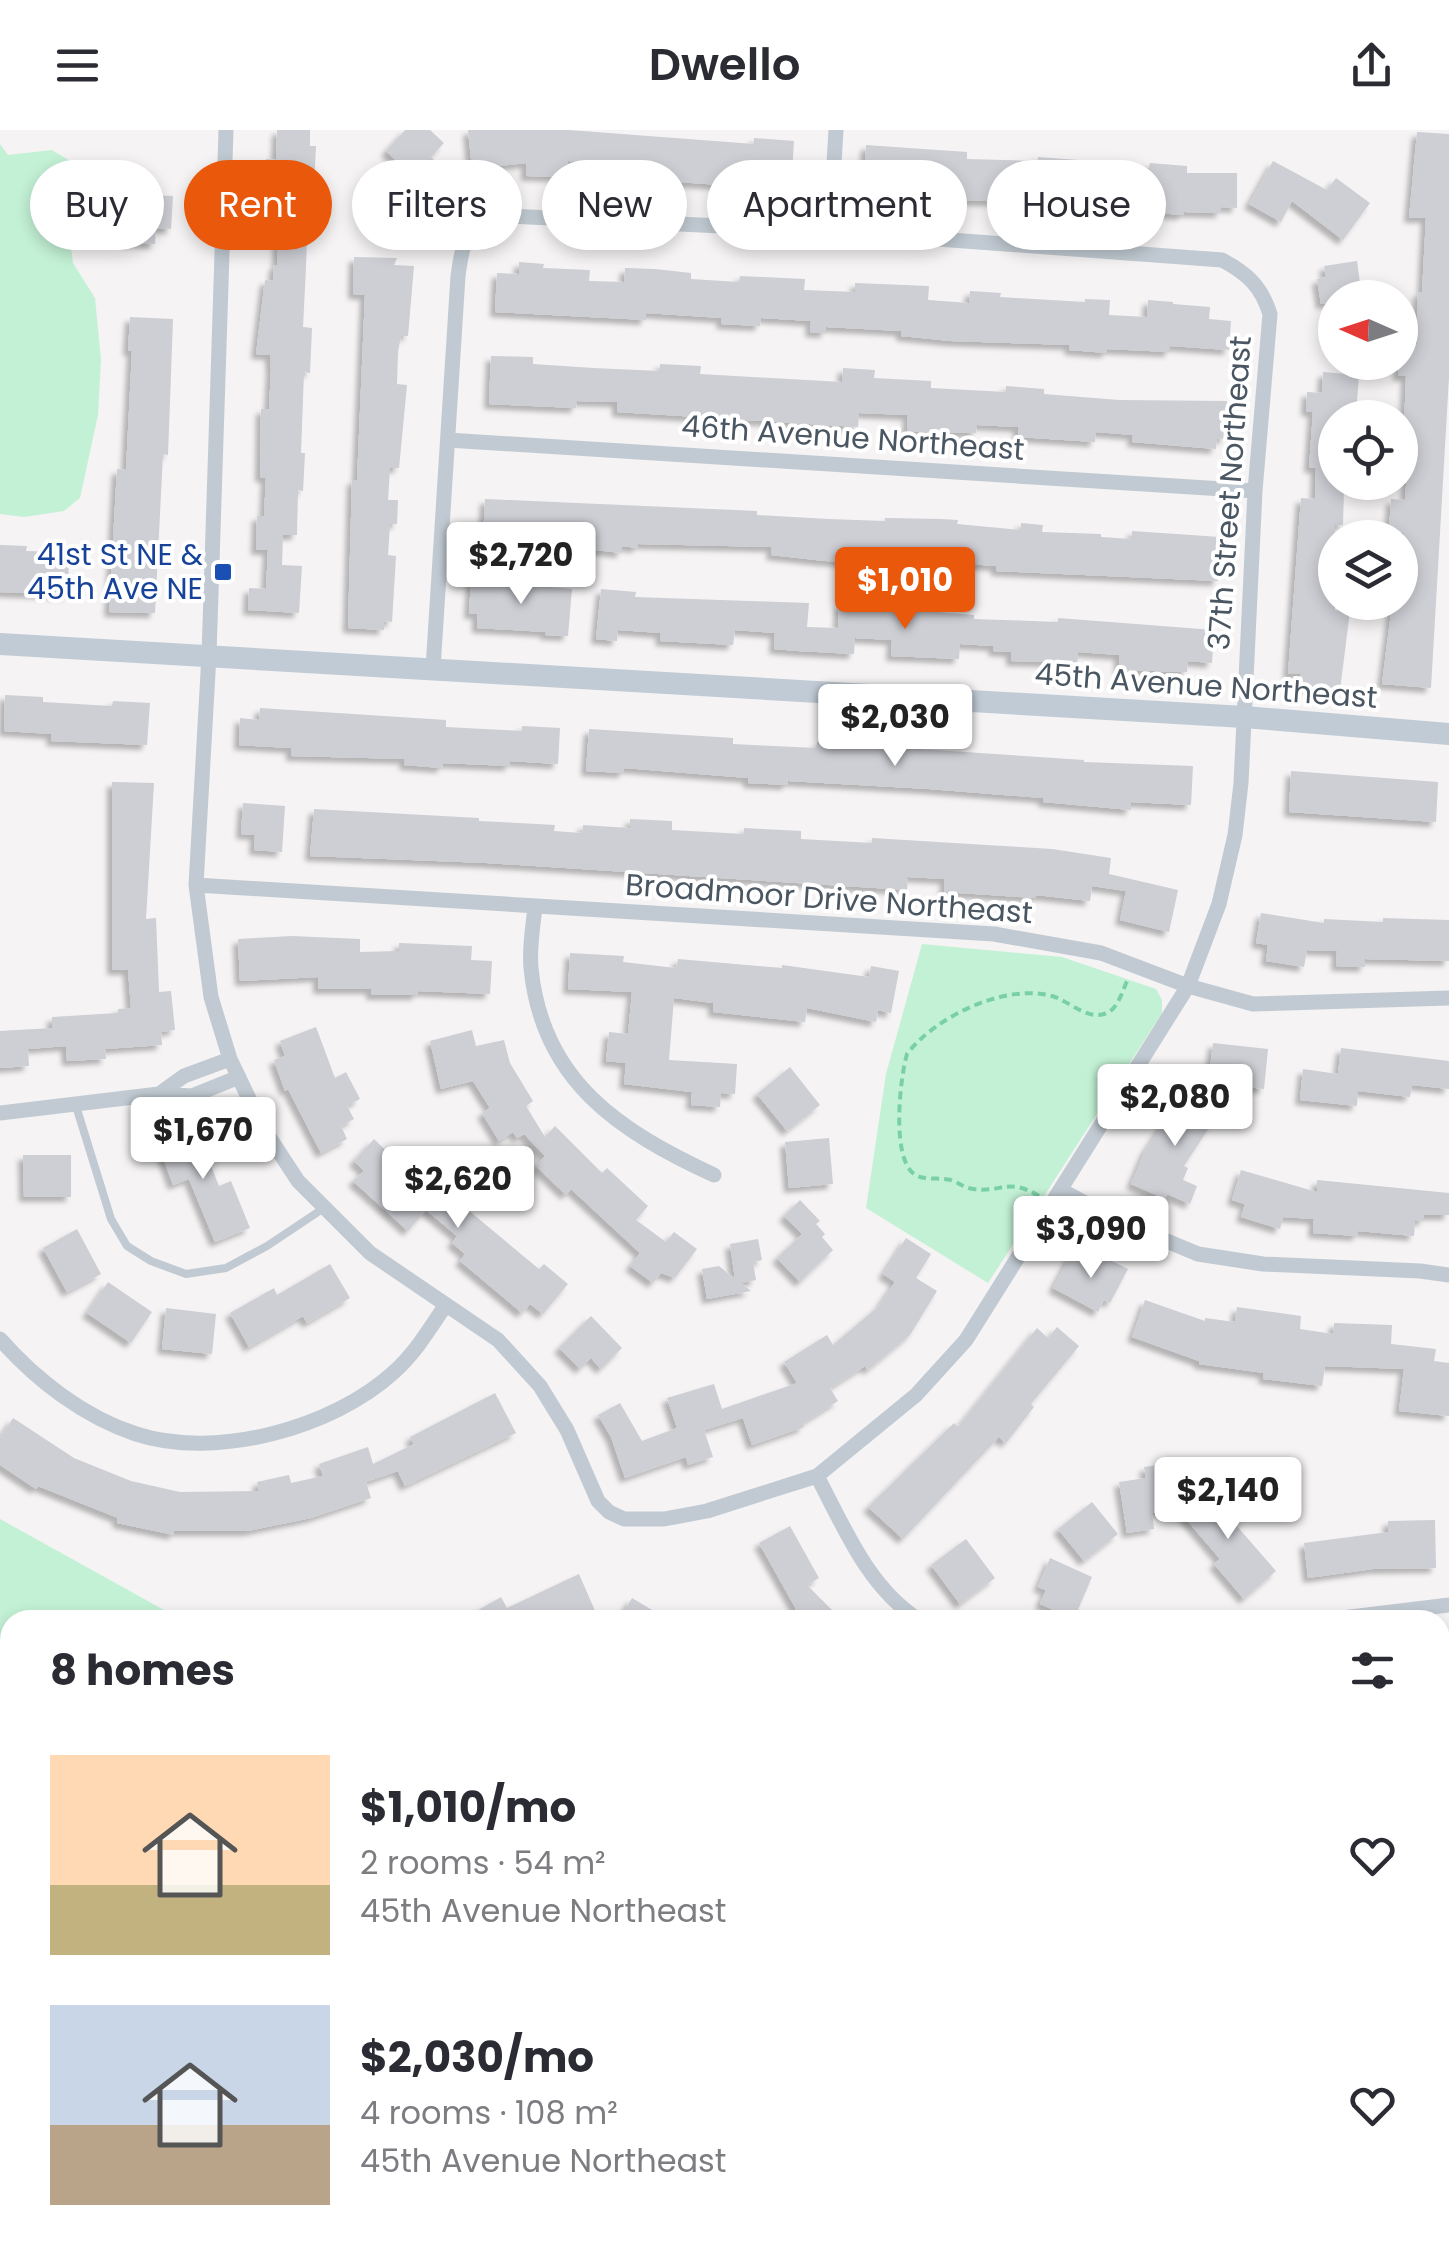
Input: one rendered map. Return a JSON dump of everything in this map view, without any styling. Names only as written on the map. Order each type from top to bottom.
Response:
[{"type":"street","points":[[226,130],[209,655],[196,885],[211,997],[230,1059],[278,1152],[298,1181],[370,1253],[475,1322],[498,1340],[540,1386],[567,1430],[598,1501],[609,1512],[624,1518],[664,1519],[723,1507],[818,1476],[854,1548],[880,1587],[905,1610]]},
{"type":"street","points":[[834,160],[836,130]]},
{"type":"street","points":[[433,669],[458,276],[461,250],[469,232],[478,225],[508,216],[707,225]]},
{"type":"street","name":"37th Street Northeast","points":[[818,1476],[916,1395],[948,1362],[1057,1197],[1188,986],[1224,884],[1239,800],[1255,491],[1270,314],[1264,295],[1252,278],[1222,260],[967,241]]},
{"type":"street","name":"46th Avenue Northeast","points":[[448,440],[1255,491]]},
{"type":"street","name":"45th Avenue Northeast","points":[[0,644],[1244,717],[1449,734]]},
{"type":"street","name":"Broadmoor Drive Northeast","points":[[196,885],[994,934],[1062,944],[1134,964],[1188,986],[1266,1006],[1449,998]]},
{"type":"street","points":[[535,907],[530,964],[538,1010],[562,1062],[611,1117],[665,1152],[714,1174]]},
{"type":"street","points":[[159,1094],[184,1076],[230,1059]]},
{"type":"street","points":[[0,1113],[159,1094],[192,1096],[239,1077]]},
{"type":"street","points":[[1057,1197],[1198,1254],[1263,1264],[1420,1270],[1449,1275]]},
{"type":"street","points":[[0,1339],[39,1377],[95,1417],[138,1435],[179,1442],[233,1441],[309,1422],[359,1397],[414,1352],[446,1306]]},
{"type":"street","points":[[1408,1610],[1449,1605]]},
{"type":"lane","points":[[75,1103],[111,1219],[127,1246],[152,1262],[186,1274],[226,1268],[324,1208]]},
{"type":"path","points":[[1057,1197],[1022,1186],[977,1190],[910,1170],[903,1159],[899,1126],[907,1054],[914,1044],[979,1002],[1041,994],[1055,996],[1090,1014],[1106,1014],[1116,1006],[1134,964]]},
{"type":"green space","points":[[0,144],[8,155],[52,150],[68,160],[30,160],[30,250],[71,250],[73,263],[95,298],[101,360],[98,415],[80,498],[64,511],[24,517],[0,514]]},
{"type":"green space","points":[[922,944],[1062,957],[1156,989],[1162,1000],[1162,1013],[988,1283],[866,1208],[886,1074]]},
{"type":"green space","points":[[0,1519],[164,1610],[0,1610]]},
{"type":"building","points":[[277,130],[310,130],[310,146],[316,146],[315,160],[276,160]]},
{"type":"building","points":[[405,130],[430,130],[444,143],[431,157],[434,160],[396,160],[386,151]]},
{"type":"building","points":[[468,130],[569,130],[754,144],[754,138],[794,141],[793,160],[707,160],[707,184],[687,183],[687,160],[542,160],[542,176],[526,176],[526,163],[522,160],[471,160]]},
{"type":"building","points":[[1417,132],[1449,134],[1449,377],[1431,688],[1382,684],[1390,620],[1418,620],[1418,520],[1390,520],[1391,500],[1418,500],[1418,400],[1405,400],[1406,380],[1418,380],[1418,292],[1422,292],[1426,218],[1409,218]]},
{"type":"building","points":[[866,145],[967,152],[967,159],[1002,160],[987,160],[987,201],[967,200],[967,160],[865,160]]},
{"type":"building","points":[[1273,161],[1327,190],[1336,178],[1370,203],[1343,240],[1292,201],[1281,222],[1249,204]]},
{"type":"building","points":[[1166,164],[1187,166],[1187,173],[1237,173],[1237,208],[1221,207],[1221,213],[1166,214]]},
{"type":"building","points":[[164,196],[173,196],[171,229],[164,229]]},
{"type":"building","points":[[277,250],[306,250],[303,327],[312,328],[310,373],[304,372],[303,491],[298,490],[297,535],[283,535],[282,565],[302,566],[299,613],[248,610],[249,588],[266,589],[268,550],[256,550],[257,516],[264,516],[266,478],[260,477],[261,409],[269,409],[271,370],[270,355],[256,354],[265,280],[273,281]]},
{"type":"building","points":[[354,257],[397,258],[394,265],[414,266],[408,336],[401,336],[398,352],[397,384],[407,385],[399,468],[390,468],[388,500],[398,500],[397,524],[390,524],[388,555],[396,556],[392,622],[384,621],[384,630],[348,628],[352,480],[357,480],[365,295],[353,294]]},
{"type":"building","points":[[1357,261],[1360,280],[1318,280],[1318,285],[1317,279],[1326,277],[1324,266]]},
{"type":"building","points":[[519,262],[544,264],[543,268],[590,270],[589,281],[624,282],[625,268],[655,269],[691,273],[691,279],[805,279],[804,290],[855,292],[855,283],[929,286],[928,300],[969,303],[970,291],[1001,293],[1000,297],[1110,300],[1109,315],[1147,317],[1148,300],[1173,302],[1210,307],[1209,319],[1231,321],[1229,350],[1170,346],[1170,352],[1107,349],[1107,353],[1069,350],[1070,345],[901,336],[901,331],[826,327],[826,333],[810,332],[811,321],[761,318],[760,326],[721,324],[722,318],[646,313],[646,320],[495,312],[497,273],[519,274]]},
{"type":"building","points":[[130,317],[173,319],[168,455],[163,454],[155,613],[109,612],[117,469],[126,470]]},
{"type":"building","points":[[491,356],[533,357],[533,364],[593,368],[660,371],[660,364],[701,366],[700,374],[842,382],[843,368],[875,370],[874,378],[931,381],[931,388],[1006,392],[1006,386],[1044,389],[1044,394],[1119,400],[1227,401],[1225,439],[1217,438],[1216,449],[1132,442],[1133,435],[1096,432],[1095,442],[1018,437],[1018,427],[977,425],[976,433],[907,431],[908,415],[859,413],[858,427],[617,412],[617,402],[577,401],[576,408],[489,404]]},
{"type":"building","points":[[1323,380],[1359,380],[1357,400],[1318,400],[1318,500],[1344,500],[1343,520],[1318,520],[1318,620],[1349,620],[1340,690],[1300,687],[1301,674],[1288,674],[1301,498],[1315,499],[1316,468],[1309,468],[1313,412],[1306,411],[1307,392],[1322,393]]},
{"type":"building","points":[[485,499],[757,511],[757,515],[828,519],[941,519],[1021,530],[1021,523],[1043,525],[1042,532],[1132,539],[1132,531],[1220,537],[1218,581],[996,571],[996,566],[927,561],[927,565],[825,561],[771,555],[772,547],[638,544],[638,548],[622,546],[622,553],[595,550],[596,538],[525,535],[525,542],[483,540]]},
{"type":"building","points":[[0,545],[27,546],[26,551],[69,552],[68,595],[0,592]]},
{"type":"building","points":[[471,580],[572,589],[568,636],[477,628],[477,614],[469,614]]},
{"type":"building","points":[[601,589],[636,592],[635,597],[809,603],[807,627],[838,628],[839,604],[974,615],[974,619],[1058,622],[1058,618],[1214,630],[1212,663],[1188,661],[1187,672],[1119,670],[1119,655],[1078,652],[1077,669],[1048,667],[1048,662],[1011,661],[1011,652],[993,651],[994,646],[960,644],[959,659],[891,656],[892,640],[855,638],[854,654],[798,651],[774,649],[775,633],[735,630],[733,645],[660,641],[661,633],[618,630],[617,641],[596,639]]},
{"type":"building","points":[[5,695],[43,697],[43,702],[112,706],[113,701],[150,703],[147,745],[51,741],[52,734],[4,731]]},
{"type":"building","points":[[260,708],[446,720],[446,727],[522,731],[522,726],[560,728],[558,764],[443,763],[442,768],[404,765],[405,759],[291,756],[291,748],[239,745],[240,718],[259,720]]},
{"type":"building","points":[[589,729],[733,738],[733,744],[816,748],[817,742],[1193,766],[1191,805],[1131,802],[1131,810],[929,789],[788,781],[787,785],[748,783],[748,778],[624,768],[624,773],[586,771]]},
{"type":"building","points":[[1291,771],[1438,782],[1436,822],[1289,812]]},
{"type":"building","points":[[112,782],[154,783],[146,919],[156,918],[159,992],[171,991],[175,1030],[161,1032],[162,1045],[105,1049],[106,1059],[67,1061],[66,1046],[28,1049],[29,1066],[0,1068],[0,1031],[52,1028],[52,1017],[118,1013],[118,1009],[131,1008],[128,970],[112,970]]},
{"type":"building","points":[[243,803],[285,806],[282,852],[254,850],[255,835],[241,834]]},
{"type":"building","points":[[314,809],[479,818],[555,825],[554,831],[582,833],[583,825],[630,828],[630,819],[672,821],[672,830],[744,834],[744,828],[801,831],[801,839],[872,843],[872,838],[1052,849],[1111,858],[1109,874],[1178,890],[1169,932],[1120,920],[1126,891],[1092,886],[1090,901],[944,892],[945,879],[908,877],[907,890],[487,863],[310,856]]},
{"type":"building","points":[[1261,913],[1324,923],[1324,919],[1449,920],[1449,961],[1365,959],[1365,967],[1336,966],[1337,951],[1307,950],[1304,967],[1266,961],[1268,945],[1256,943]]},
{"type":"building","points":[[238,939],[360,939],[360,952],[399,951],[399,943],[472,946],[471,960],[492,961],[490,994],[418,991],[417,995],[371,995],[371,989],[318,989],[318,977],[240,981]]},
{"type":"building","points":[[570,953],[624,956],[623,962],[676,968],[678,959],[782,965],[869,977],[871,966],[899,971],[891,1013],[878,1010],[876,1022],[807,1008],[805,1022],[713,1012],[713,1003],[674,998],[669,1060],[737,1064],[735,1094],[721,1093],[720,1107],[691,1105],[692,1092],[624,1084],[626,1063],[606,1061],[609,1032],[628,1034],[632,992],[568,989]]},
{"type":"building","points":[[316,1027],[335,1078],[346,1072],[360,1099],[347,1106],[354,1119],[341,1126],[347,1139],[321,1153],[288,1089],[285,1091],[274,1060],[285,1056],[280,1041]]},
{"type":"building","points":[[472,1030],[476,1046],[504,1040],[510,1063],[533,1101],[526,1106],[545,1137],[555,1126],[602,1173],[607,1168],[648,1206],[636,1220],[666,1242],[674,1232],[697,1249],[675,1278],[661,1273],[653,1283],[630,1266],[640,1253],[571,1189],[566,1195],[536,1166],[545,1156],[524,1134],[517,1138],[513,1132],[499,1141],[482,1113],[490,1108],[473,1081],[441,1089],[430,1041]]},
{"type":"building","points":[[1213,1043],[1268,1049],[1264,1089],[1223,1084],[1224,1071],[1210,1069]]},
{"type":"building","points":[[1341,1048],[1449,1061],[1449,1089],[1412,1085],[1410,1097],[1358,1091],[1357,1106],[1300,1100],[1303,1069],[1338,1074]]},
{"type":"building","points":[[790,1067],[820,1105],[787,1131],[757,1094]]},
{"type":"building","points":[[1185,1089],[1220,1111],[1184,1166],[1188,1168],[1183,1180],[1197,1186],[1190,1204],[1167,1194],[1165,1199],[1131,1184],[1145,1151]]},
{"type":"building","points":[[194,1123],[219,1186],[231,1181],[250,1228],[215,1242],[189,1179],[173,1185],[156,1138]]},
{"type":"building","points":[[829,1138],[833,1184],[789,1188],[785,1142]]},
{"type":"building","points":[[374,1139],[425,1189],[432,1180],[539,1269],[544,1264],[568,1284],[543,1314],[530,1304],[522,1313],[460,1261],[465,1254],[452,1243],[457,1236],[426,1210],[408,1231],[353,1181],[364,1171],[354,1161]]},
{"type":"building","points":[[23,1155],[71,1155],[71,1197],[24,1197]]},
{"type":"building","points":[[1241,1170],[1317,1192],[1317,1180],[1449,1193],[1449,1215],[1424,1215],[1424,1221],[1415,1220],[1414,1236],[1358,1231],[1358,1236],[1313,1233],[1314,1219],[1283,1217],[1280,1229],[1241,1217],[1245,1204],[1232,1200]]},
{"type":"building","points":[[800,1200],[820,1221],[816,1224],[833,1250],[800,1282],[777,1258],[802,1234],[784,1216]]},
{"type":"building","points":[[77,1229],[101,1274],[67,1292],[43,1248]]},
{"type":"building","points":[[906,1238],[931,1254],[916,1278],[937,1291],[910,1335],[868,1370],[865,1366],[830,1388],[838,1401],[803,1423],[804,1427],[752,1445],[743,1418],[704,1430],[713,1457],[688,1465],[686,1457],[625,1478],[611,1437],[598,1415],[620,1403],[642,1441],[677,1428],[667,1398],[714,1384],[722,1409],[797,1383],[784,1362],[827,1335],[833,1345],[879,1306],[895,1282],[883,1274]]},
{"type":"building","points":[[758,1239],[762,1260],[753,1262],[756,1280],[741,1283],[751,1291],[707,1299],[702,1269],[719,1266],[735,1279],[730,1244]]},
{"type":"building","points":[[1071,1254],[1096,1267],[1102,1256],[1128,1269],[1110,1303],[1104,1300],[1098,1312],[1053,1288]]},
{"type":"building","points":[[330,1264],[350,1298],[307,1323],[303,1316],[249,1347],[230,1313],[274,1288],[277,1295]]},
{"type":"building","points":[[108,1282],[152,1312],[131,1343],[87,1313]]},
{"type":"building","points":[[1145,1300],[1205,1321],[1235,1322],[1237,1307],[1301,1316],[1300,1329],[1333,1334],[1334,1323],[1392,1325],[1391,1344],[1436,1349],[1434,1361],[1449,1363],[1449,1416],[1399,1411],[1404,1369],[1325,1366],[1322,1386],[1263,1379],[1264,1373],[1199,1364],[1132,1337]]},
{"type":"building","points":[[166,1308],[216,1314],[212,1354],[162,1349]]},
{"type":"building","points":[[591,1316],[622,1348],[601,1369],[591,1358],[580,1369],[559,1348]]},
{"type":"building","points":[[1057,1327],[1079,1346],[1031,1404],[1034,1407],[1006,1443],[999,1437],[903,1539],[868,1507],[954,1423],[958,1427],[1037,1328],[1048,1338]]},
{"type":"building","points":[[495,1393],[516,1433],[405,1486],[398,1471],[366,1482],[371,1498],[311,1518],[248,1531],[174,1531],[174,1535],[117,1523],[118,1518],[38,1486],[36,1489],[0,1465],[0,1438],[13,1418],[74,1458],[131,1481],[180,1492],[259,1491],[257,1482],[289,1475],[291,1483],[323,1476],[319,1464],[368,1447],[373,1464],[414,1444],[410,1437]]},
{"type":"building","points":[[1172,1463],[1179,1509],[1152,1513],[1154,1529],[1127,1533],[1119,1482],[1146,1478],[1144,1467]]},
{"type":"building","points":[[1212,1484],[1242,1520],[1236,1525],[1276,1571],[1244,1599],[1214,1564],[1220,1559],[1180,1512]]},
{"type":"building","points":[[1092,1502],[1118,1534],[1084,1561],[1058,1529]]},
{"type":"building","points":[[1435,1520],[1436,1568],[1373,1569],[1308,1578],[1304,1543],[1388,1532],[1388,1521]]},
{"type":"building","points":[[790,1526],[819,1578],[807,1585],[832,1610],[795,1610],[759,1543]]},
{"type":"building","points":[[966,1539],[995,1578],[960,1604],[931,1565]]},
{"type":"building","points":[[1050,1558],[1092,1577],[1078,1610],[1054,1610],[1040,1604],[1046,1590],[1038,1587]]},
{"type":"building","points":[[579,1574],[595,1610],[478,1610],[501,1597],[507,1608]]},
{"type":"building","points":[[632,1598],[652,1610],[625,1610]]},
{"type":"place","name":"41st St NE & 45th Ave NE","points":[[223,572]]}]
